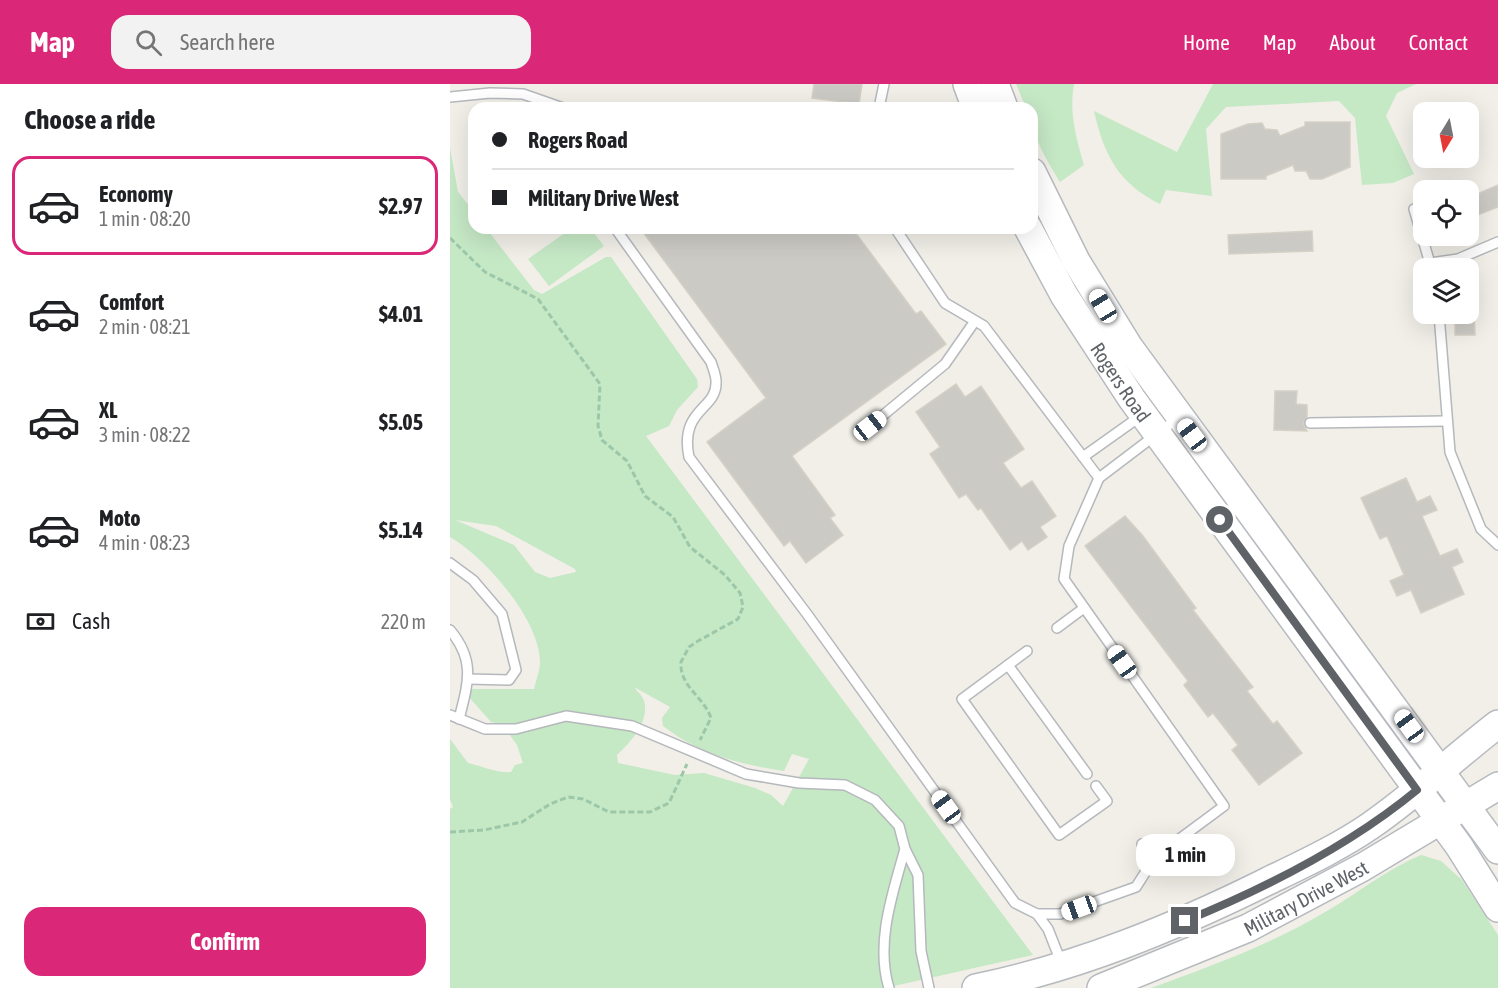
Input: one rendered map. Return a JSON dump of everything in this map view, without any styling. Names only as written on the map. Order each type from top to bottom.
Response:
[{"type":"main road","points":[[967,84],[974,102]]},
{"type":"main road","points":[[995,84],[1002,102]]},
{"type":"main road","name":"Rogers Road","points":[[1038,184],[1158,413],[1498,908]]},
{"type":"main road","name":"Rogers Road","points":[[1031,234],[1076,313],[1158,413],[1440,770],[1498,850]]},
{"type":"main road","name":"Military Drive West","points":[[976,988],[1063,967],[1205,912],[1280,876],[1356,835],[1417,790],[1498,724]]},
{"type":"main road","name":"Military Drive West","points":[[1101,988],[1248,928],[1363,867],[1498,786]]},
{"type":"lane","points":[[880,102],[884,84]]},
{"type":"lane","points":[[450,97],[490,93],[523,94],[546,102]]},
{"type":"lane","points":[[619,234],[711,362],[716,381],[715,393],[694,416],[687,431],[689,457],[807,614],[1015,903],[1037,914],[1060,914],[1136,887],[1154,858],[1224,807],[1064,579],[1069,546],[1099,478],[1158,413]]},
{"type":"lane","points":[[899,234],[945,303],[984,326],[1099,478]]},
{"type":"lane","points":[[1460,258],[1498,242]]},
{"type":"lane","points":[[870,426],[945,364],[975,321]]},
{"type":"lane","points":[[1440,324],[1445,421],[1450,452],[1481,530],[1498,545]]},
{"type":"lane","points":[[1083,457],[1158,413]]},
{"type":"lane","points":[[1310,423],[1445,421]]},
{"type":"lane","points":[[450,563],[473,580],[502,614],[516,670],[509,680],[468,679]]},
{"type":"lane","points":[[1057,628],[1084,608]]},
{"type":"lane","points":[[450,630],[468,657],[468,679],[455,717],[485,729],[516,729],[566,716],[632,726],[746,774],[799,783],[845,785],[875,800],[899,826],[905,849],[918,875],[921,951],[929,988]]},
{"type":"lane","points":[[1028,651],[962,699],[1059,834],[1107,801],[1096,786]]},
{"type":"lane","points":[[1008,665],[1087,774]]},
{"type":"lane","points":[[1142,844],[1154,858]]},
{"type":"lane","points":[[889,988],[883,970],[887,916],[905,849]]},
{"type":"lane","points":[[1037,914],[1052,938],[1063,967]]},
{"type":"path","points":[[450,238],[485,272],[538,299],[600,384],[598,426],[602,440],[627,461],[645,496],[673,517],[690,547],[725,575],[740,593],[743,608],[738,619],[689,647],[681,662],[687,685],[706,706],[711,718],[669,802],[650,812],[609,812],[583,799],[568,797],[550,804],[522,822],[484,831],[450,832]]},
{"type":"green space","points":[[1016,84],[1074,84],[1073,115],[1084,165],[1060,182],[1038,140],[1038,102],[1024,102]]},
{"type":"green space","points":[[1213,84],[1416,84],[1397,93],[1386,116],[1414,174],[1393,183],[1362,185],[1355,118],[1339,101],[1226,107],[1206,129],[1212,196],[1166,190],[1160,204],[1133,187],[1115,166],[1103,141],[1094,111],[1177,152]]},
{"type":"green space","points":[[450,148],[458,192],[468,204],[468,234],[491,234],[534,290],[542,294],[606,257],[611,257],[697,379],[698,387],[677,410],[669,426],[646,436],[1033,955],[885,988],[450,988],[450,809],[453,807],[450,799],[450,739],[468,763],[496,771],[511,772],[515,765],[523,763],[517,745],[502,724],[491,722],[469,697],[472,689],[534,689],[540,662],[538,645],[521,609],[494,574],[464,546],[450,537]],"holes":[[[455,520],[496,526],[575,569],[576,572],[550,578],[535,572],[514,545]],[[634,687],[670,707],[662,718],[663,726],[705,751],[736,761],[784,771],[792,754],[809,759],[783,806],[771,795],[755,788],[704,773],[675,775],[618,763],[617,755],[640,727],[645,710],[644,702]]]},
{"type":"green space","points":[[563,234],[595,234],[604,246],[549,286],[528,259]]},
{"type":"green space","points":[[1421,855],[1441,861],[1462,880],[1498,935],[1498,988],[1151,988],[1219,963],[1285,934],[1327,911],[1396,867]]},
{"type":"building","points":[[814,84],[862,84],[859,102],[812,98]]},
{"type":"building","points":[[1305,122],[1350,122],[1350,167],[1322,179],[1310,179],[1306,171],[1295,171],[1293,165],[1266,176],[1266,179],[1221,179],[1221,134],[1248,124],[1262,123],[1265,129],[1277,130],[1280,136],[1305,126]]},
{"type":"building","points":[[1498,185],[1498,207],[1479,214],[1479,193]]},
{"type":"building","points":[[1312,231],[1313,251],[1229,254],[1228,235]]},
{"type":"building","points":[[644,234],[856,234],[916,314],[921,311],[946,344],[792,456],[835,515],[830,518],[843,535],[806,563],[790,541],[784,546],[707,442],[766,398]]},
{"type":"building","points":[[1455,324],[1474,324],[1475,335],[1455,335]]},
{"type":"building","points":[[956,384],[965,397],[981,386],[1024,449],[1003,463],[1021,488],[1032,481],[1056,516],[1040,527],[1047,537],[1028,550],[1022,541],[1010,550],[981,508],[978,510],[966,494],[959,498],[930,454],[940,447],[916,412]]},
{"type":"building","points":[[1275,391],[1297,391],[1296,404],[1307,405],[1307,417],[1303,423],[1307,431],[1274,430]]},
{"type":"building","points":[[1406,478],[1417,502],[1430,496],[1437,510],[1422,516],[1440,556],[1457,549],[1463,562],[1452,567],[1464,594],[1421,613],[1411,590],[1397,596],[1390,581],[1404,575],[1387,536],[1380,539],[1361,498]]},
{"type":"building","points":[[1125,516],[1143,536],[1196,608],[1193,610],[1253,687],[1247,691],[1273,724],[1277,721],[1302,753],[1259,785],[1232,750],[1238,745],[1213,713],[1208,717],[1184,685],[1188,681],[1085,546]]},
{"type":"route","points":[[1185,921],[1341,844],[1384,816],[1417,790],[1220,520]]}]
